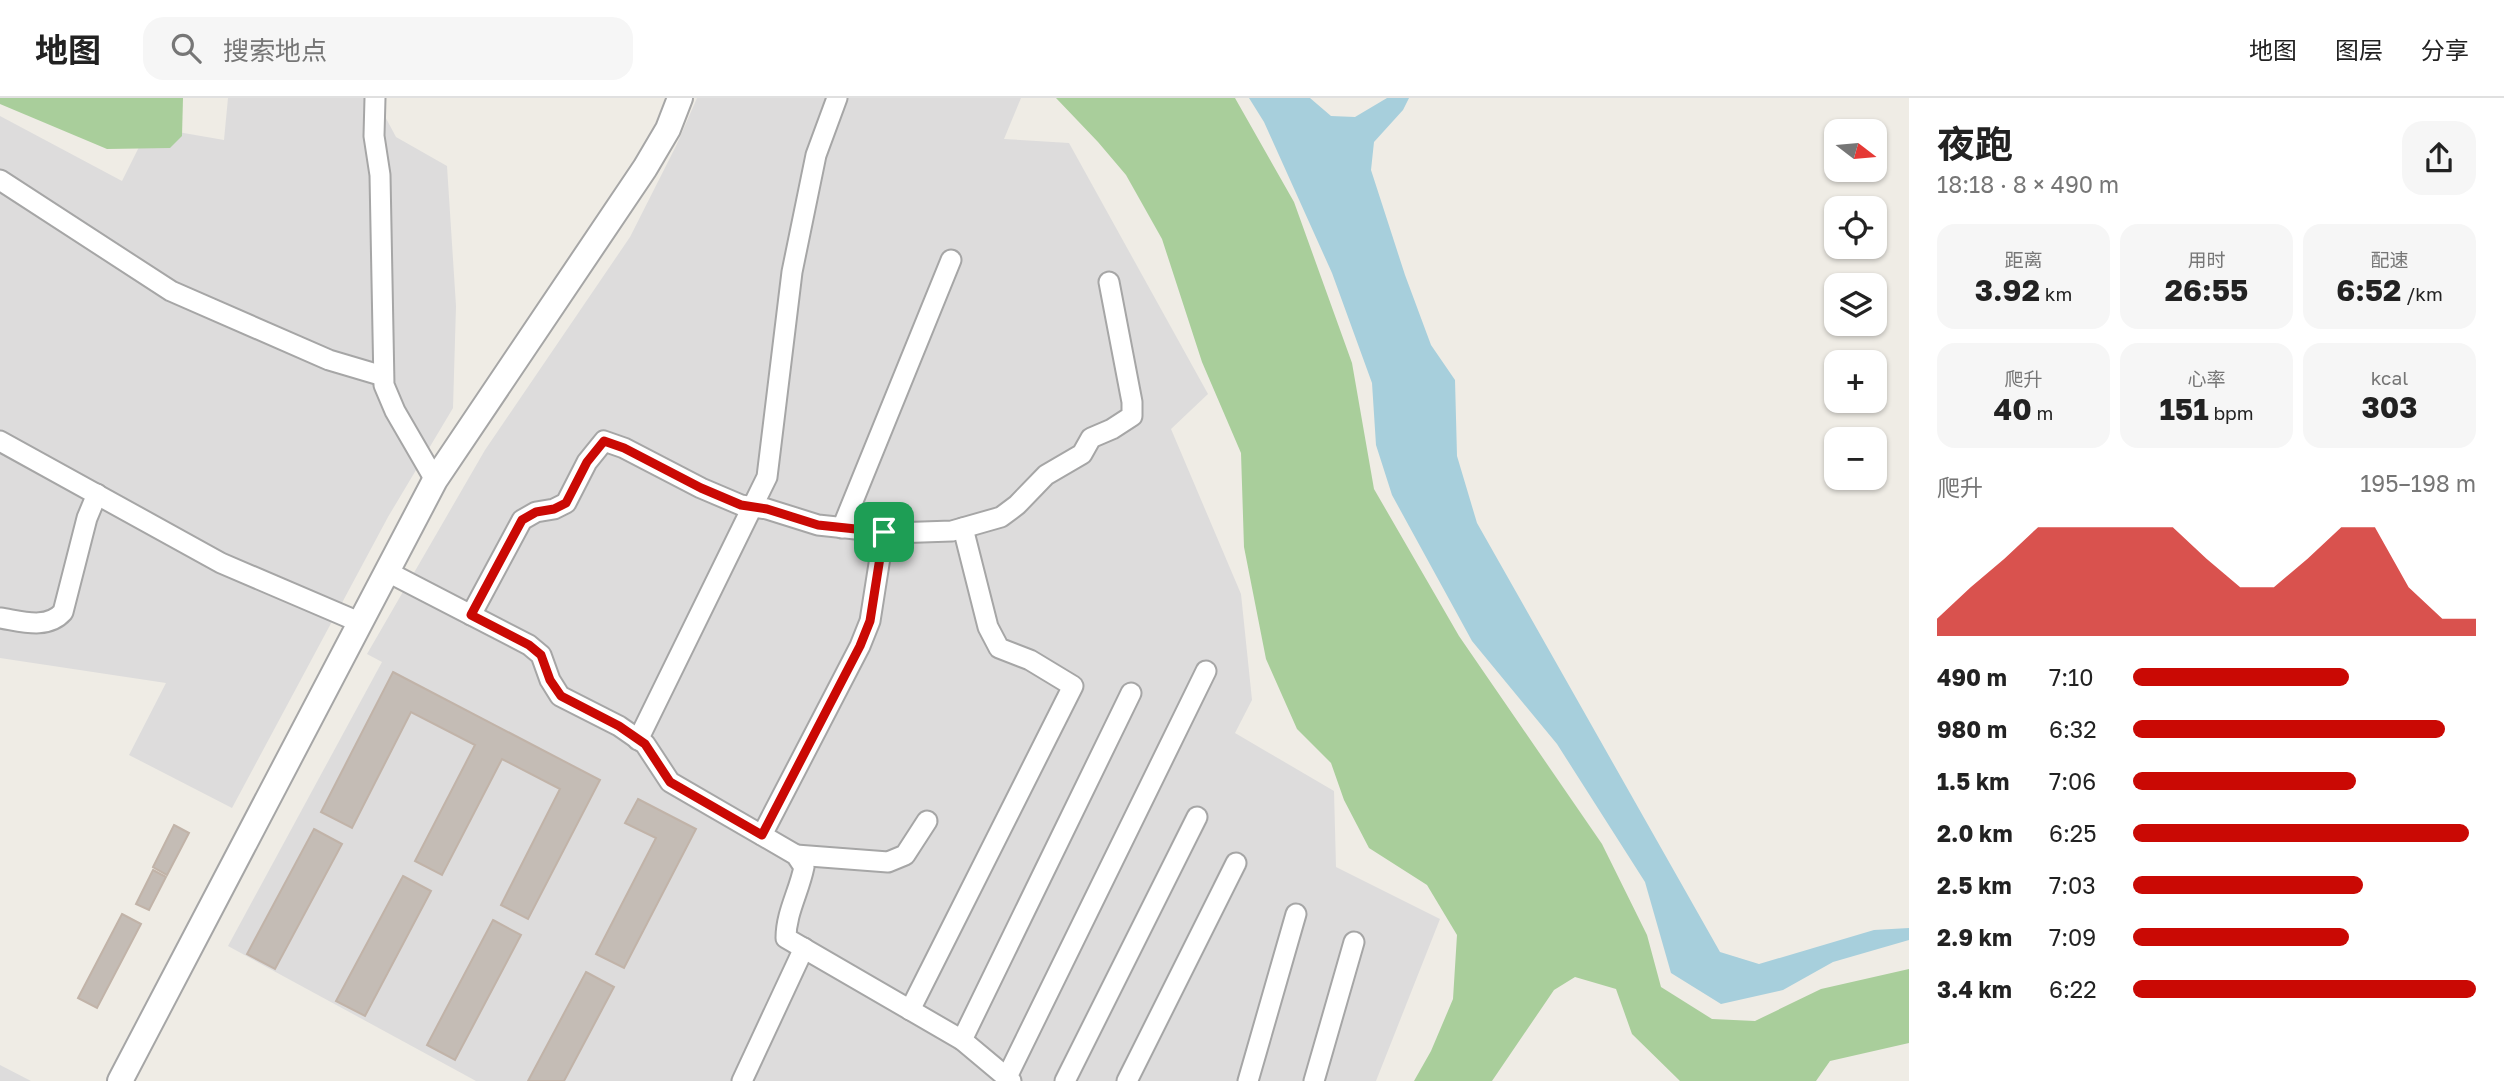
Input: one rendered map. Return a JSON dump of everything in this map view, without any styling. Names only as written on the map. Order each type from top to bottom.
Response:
[{"type":"street","points":[[374,98],[374,135],[380,175],[384,385],[395,411],[435,480]]},
{"type":"street","points":[[120,1081],[435,480],[645,168],[668,129],[680,98]]},
{"type":"street","points":[[638,740],[766,477],[792,272],[816,155],[837,98]]},
{"type":"street","points":[[0,180],[171,291],[329,360],[383,376]]},
{"type":"street","points":[[842,528],[951,260]]},
{"type":"street","points":[[471,615],[522,520],[536,512],[554,509],[566,503],[587,462],[604,441],[624,448],[701,488],[741,505],[818,525],[884,532],[952,531],[1001,517],[1017,505],[1046,475],[1082,454],[1091,438],[1132,416],[1132,402],[1110,282]]},
{"type":"street","points":[[0,441],[221,563],[359,622]]},
{"type":"street","points":[[0,618],[45,624],[57,619],[63,612],[87,518],[97,494]]},
{"type":"street","points":[[910,1010],[1073,686],[1030,660],[999,648],[988,628],[963,528]]},
{"type":"street","points":[[762,835],[860,646],[870,621],[884,532]]},
{"type":"street","points":[[386,571],[529,645],[541,655],[550,680],[561,696],[619,726],[645,744],[670,782],[796,855],[804,867],[786,921],[786,938],[962,1040],[1009,1079],[1206,671]]},
{"type":"street","points":[[962,1040],[1131,693]]},
{"type":"street","points":[[1065,1081],[1197,817]]},
{"type":"street","points":[[796,855],[888,862],[905,855],[927,821]]},
{"type":"street","points":[[1127,1081],[1236,863]]},
{"type":"street","points":[[1248,1081],[1296,914]]},
{"type":"street","points":[[1314,1081],[1354,942]]},
{"type":"street","points":[[742,1081],[804,948]]},
{"type":"shaded area","points":[[228,98],[382,98],[381,109],[396,137],[447,166],[456,306],[453,408],[388,517],[232,808],[129,755],[166,683],[0,658],[0,116],[122,181],[149,127],[224,140]]},
{"type":"shaded area","points":[[697,98],[1021,98],[1004,139],[1069,143],[1208,394],[1171,429],[1241,594],[1252,700],[1235,733],[1334,791],[1336,867],[1440,919],[1376,1081],[476,1081],[228,946],[382,662],[367,654],[485,450],[630,237]]},
{"type":"shaded area","points":[[0,1065],[31,1081],[0,1081]]},
{"type":"green space","points":[[0,98],[183,98],[182,136],[170,148],[107,149],[0,104]]},
{"type":"green space","points":[[1056,98],[1235,98],[1294,202],[1352,363],[1374,489],[1459,636],[1602,844],[1647,935],[1661,987],[1712,1019],[1755,1021],[1821,989],[1909,969],[1909,1043],[1830,1061],[1816,1081],[1680,1081],[1632,1034],[1616,989],[1575,977],[1554,990],[1492,1081],[1414,1081],[1431,1051],[1453,999],[1457,935],[1427,885],[1369,848],[1344,800],[1331,763],[1297,729],[1266,659],[1244,547],[1241,453],[1202,362],[1162,239],[1126,175]]},
{"type":"water","points":[[1249,98],[1310,98],[1331,116],[1355,117],[1387,98],[1409,98],[1403,110],[1374,142],[1371,170],[1431,345],[1455,380],[1457,456],[1477,523],[1720,952],[1759,964],[1874,930],[1909,928],[1909,940],[1833,962],[1783,990],[1721,1004],[1671,973],[1645,882],[1557,744],[1472,641],[1392,495],[1376,445],[1372,383],[1332,273],[1264,122]]},
{"type":"building","points":[[393,672],[600,780],[528,919],[501,905],[560,789],[502,759],[442,875],[415,861],[475,745],[411,712],[352,828],[321,812]]},
{"type":"building","points":[[638,799],[696,829],[624,968],[596,954],[656,838],[625,823]]},
{"type":"building","points":[[174,825],[189,833],[167,875],[153,867]]},
{"type":"building","points":[[314,829],[342,844],[275,969],[247,954]]},
{"type":"building","points":[[153,870],[166,877],[149,910],[136,904]]},
{"type":"building","points":[[403,876],[431,891],[365,1016],[336,1001]]},
{"type":"building","points":[[122,914],[141,924],[97,1008],[78,998]]},
{"type":"building","points":[[493,920],[521,935],[455,1060],[427,1045]]},
{"type":"building","points":[[586,972],[614,987],[564,1081],[528,1081]]},
{"type":"route","points":[[604,441],[624,448],[701,488],[741,505],[767,509],[818,525],[884,532],[870,621],[860,646],[762,835],[670,782],[645,744],[619,726],[561,696],[550,680],[541,655],[529,645],[471,615],[522,520],[536,512],[554,509],[566,503],[587,462],[604,441]]}]
